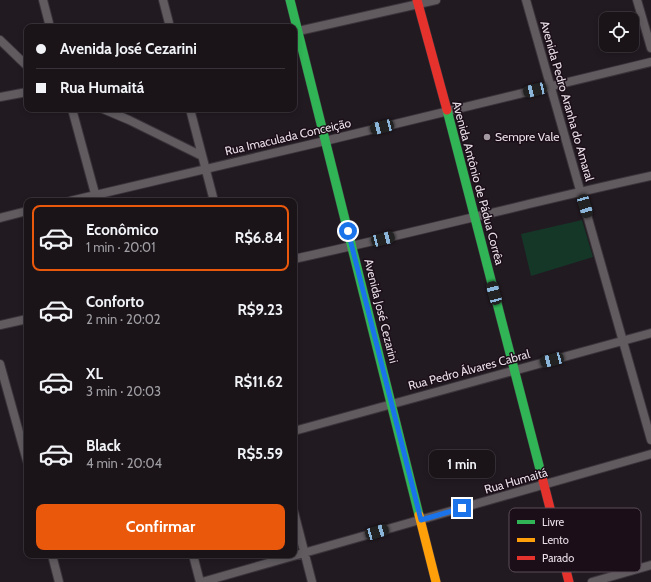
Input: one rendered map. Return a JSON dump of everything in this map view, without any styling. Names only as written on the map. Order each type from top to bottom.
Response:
[{"type":"street","points":[[42,0],[49,24]]},
{"type":"street","points":[[163,0],[169,24]]},
{"type":"street","name":"Avenida José Cezarini","points":[[290,0],[294,24]]},
{"type":"street","points":[[297,32],[418,2],[436,0]]},
{"type":"street","name":"Avenida Pedro Aranha do Amaral","points":[[526,0],[651,440]]},
{"type":"street","points":[[637,0],[651,48]]},
{"type":"street","name":"Avenida Antônio de Pádua Corrêa","points":[[418,2],[550,508]]},
{"type":"street","name":"Avenida José Cezarini","points":[[297,36],[352,246],[436,582]]},
{"type":"street","points":[[0,40],[24,63]]},
{"type":"street","name":"Rua Imaculada Conceição","points":[[96,198],[206,168],[325,141],[651,62]]},
{"type":"street","points":[[0,97],[24,93]]},
{"type":"street","points":[[73,112],[96,198]]},
{"type":"street","points":[[110,112],[202,156]]},
{"type":"street","points":[[191,112],[213,198]]},
{"type":"street","points":[[297,258],[581,191],[651,176]]},
{"type":"street","points":[[0,218],[24,212]]},
{"type":"street","points":[[0,324],[24,320]]},
{"type":"street","name":"Rua Pedro Álvares Cabral","points":[[297,430],[651,333]]},
{"type":"street","points":[[0,364],[24,450]]},
{"type":"street","name":"Rua Humaitá","points":[[297,555],[651,454]]},
{"type":"street","points":[[297,524],[312,582]]},
{"type":"street","points":[[53,558],[59,582]]},
{"type":"street","points":[[194,558],[201,582]]},
{"type":"street","name":"Rua Humaitá","points":[[201,582],[286,558]]},
{"type":"street","points":[[641,568],[651,565]]},
{"type":"street","name":"Avenida Antônio de Pádua Corrêa","points":[[566,572],[569,582]]},
{"type":"street","points":[[592,582],[627,572]]},
{"type":"green space","points":[[582,220],[593,257],[531,276],[521,234]]},
{"type":"traffic: fast","points":[[290,0],[296,24]]},
{"type":"traffic: fast","points":[[297,28],[419,515]]},
{"type":"traffic: fast","points":[[447,110],[542,477]]},
{"type":"traffic: slow","points":[[419,515],[436,582]]},
{"type":"traffic: jam","points":[[417,0],[447,110]]},
{"type":"traffic: jam","points":[[542,477],[550,508]]},
{"type":"traffic: jam","points":[[566,572],[569,582]]},
{"type":"place","name":"Sempre Vale","points":[[487,137]]},
{"type":"route","points":[[348,231],[421,520],[462,508]]}]
